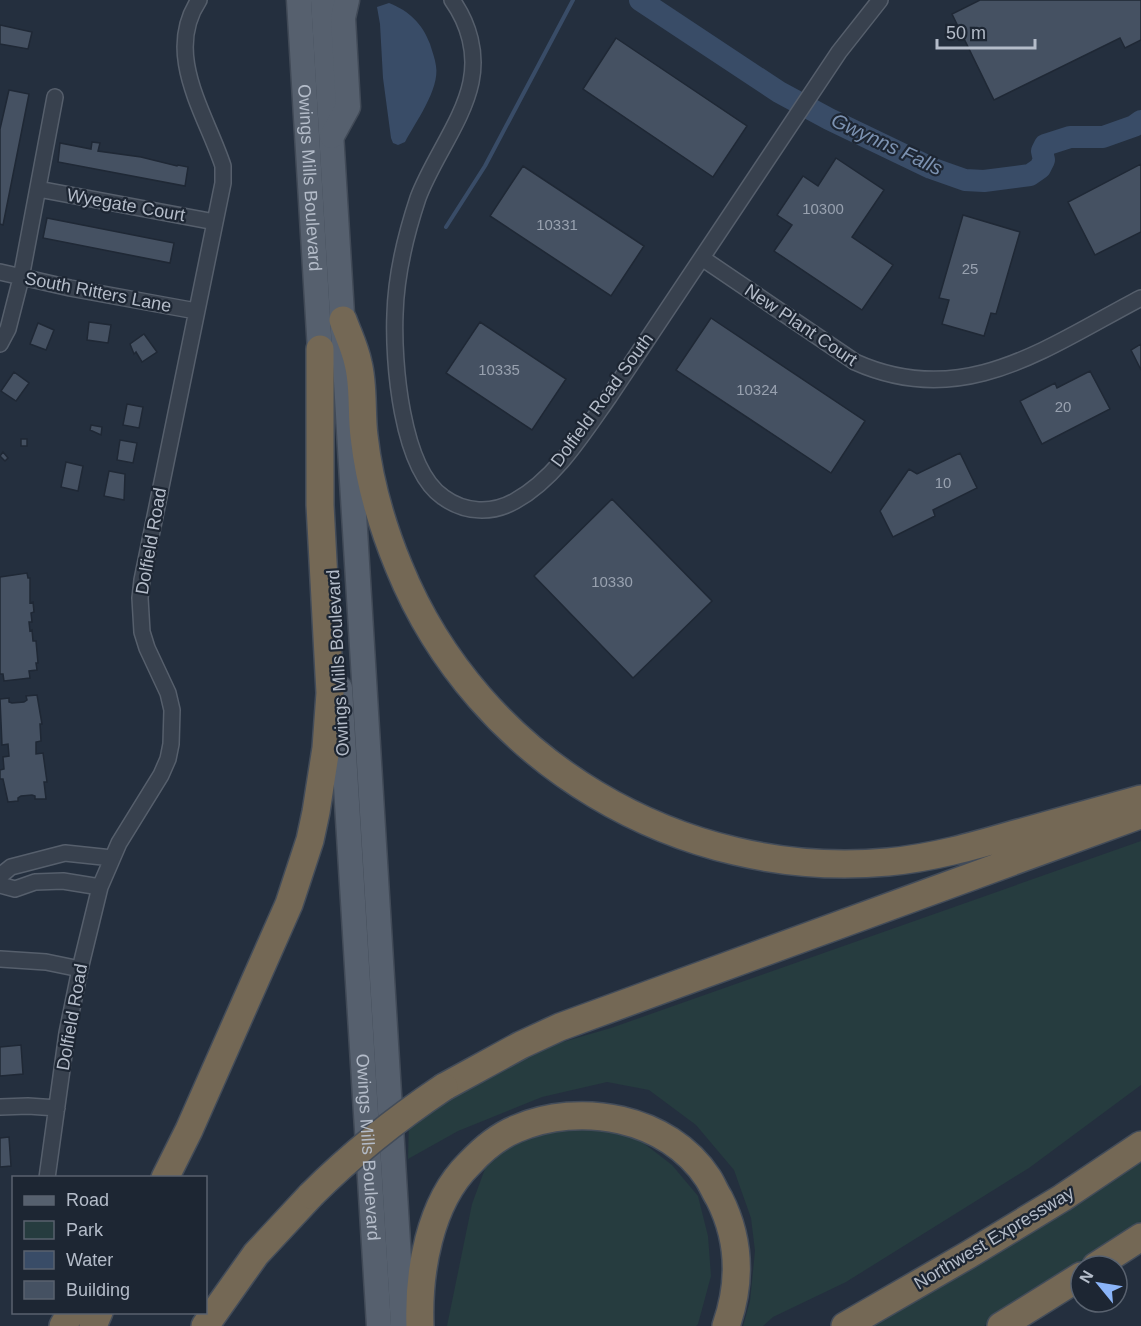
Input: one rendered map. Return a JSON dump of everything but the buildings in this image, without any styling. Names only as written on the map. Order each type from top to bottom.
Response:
[{"type":"highway","points":[[343,320],[359,364],[364,436],[372,479],[387,535],[412,597],[443,650],[492,712],[534,752],[595,796],[646,822],[702,843],[771,859],[834,864],[888,862],[945,853],[1141,799]]},
{"type":"highway","points":[[166,1176],[189,1130],[280,925],[300,870],[316,812],[326,748],[330,693],[320,506],[320,349]]},
{"type":"highway","points":[[205,1326],[256,1254],[333,1173],[380,1133],[444,1087],[520,1044],[560,1027],[1141,815]]},
{"type":"highway","points":[[149,1176],[232,1029]]},
{"type":"highway","points":[[420,1326],[419,1306],[426,1251],[434,1223],[444,1200],[467,1165],[514,1129],[575,1114],[617,1119],[659,1135],[685,1153],[707,1177],[725,1210],[735,1243],[737,1270],[735,1297],[726,1326]]},
{"type":"highway","name":"Northwest Expressway","points":[[845,1326],[968,1256],[1140,1145]]},
{"type":"highway","points":[[1115,1254],[1141,1237]]},
{"type":"highway","points":[[1001,1326],[1069,1284]]},
{"type":"main road","name":"Owings Mills Boulevard","points":[[298,0],[379,1326]]},
{"type":"main road","points":[[309,0],[347,597],[366,709]]},
{"type":"main road","name":"Owings Mills Boulevard","points":[[323,0],[403,1326]]},
{"type":"main road","points":[[332,136],[348,107],[343,18],[347,0]]},
{"type":"street","name":"Dolfield Road","points":[[47,1176],[68,1033],[80,969],[100,887],[130,823],[161,775],[171,744],[172,710],[168,693],[142,632],[140,598],[223,183],[223,166],[186,67],[183,49],[185,32],[199,0]]},
{"type":"street","name":"Dolfield Road South","points":[[452,0],[463,18],[471,42],[473,56],[471,83],[458,116],[419,196],[403,253],[395,312],[396,360],[407,429],[420,472],[436,493],[460,507],[480,510],[494,510],[513,502],[534,488],[559,463],[590,424],[850,37],[880,0]]},
{"type":"street","points":[[0,344],[8,329],[21,278],[55,98]]},
{"type":"street","name":"Wyegate Court","points":[[38,189],[215,222]]},
{"type":"street","name":"New Plant Court","points":[[702,258],[855,362],[875,371],[917,380],[968,377],[1009,366],[1141,298]]},
{"type":"street","name":"South Ritters Lane","points":[[0,272],[196,311]]},
{"type":"street","points":[[0,876],[11,867],[65,853],[112,858]]},
{"type":"street","points":[[32,862],[35,882]]},
{"type":"street","points":[[0,885],[15,889],[35,882],[63,881],[100,887]]},
{"type":"street","points":[[0,959],[46,962],[80,969]]},
{"type":"street","points":[[0,1107],[57,1107]]},
{"type":"green space","points":[[1141,841],[1141,1085],[1029,1168],[846,1282],[773,1317],[763,1326],[743,1326],[750,1301],[755,1251],[751,1218],[734,1170],[696,1125],[649,1090],[607,1082],[542,1097],[458,1131],[408,1159],[409,1119],[521,1054],[611,1028]]},
{"type":"green space","points":[[600,1129],[637,1138],[672,1165],[698,1196],[708,1236],[711,1276],[698,1324],[696,1326],[447,1326],[472,1204],[486,1166],[516,1137],[554,1130]]},
{"type":"green space","points":[[1141,1151],[1141,1222],[1094,1254],[1069,1254],[1069,1271],[1006,1314],[984,1326],[863,1326]]},
{"type":"water","points":[[389,3],[409,14],[419,24],[430,44],[436,66],[434,85],[426,106],[405,142],[398,145],[393,143],[391,138],[377,7]]},
{"type":"waterway","points":[[446,227],[485,166],[573,0]]},
{"type":"waterway","name":"Gwynns Falls","points":[[640,0],[779,92],[931,168],[965,180],[984,181],[1030,175],[1040,168],[1044,160],[1042,151],[1045,145],[1070,137],[1103,137],[1134,126],[1141,121]]}]
